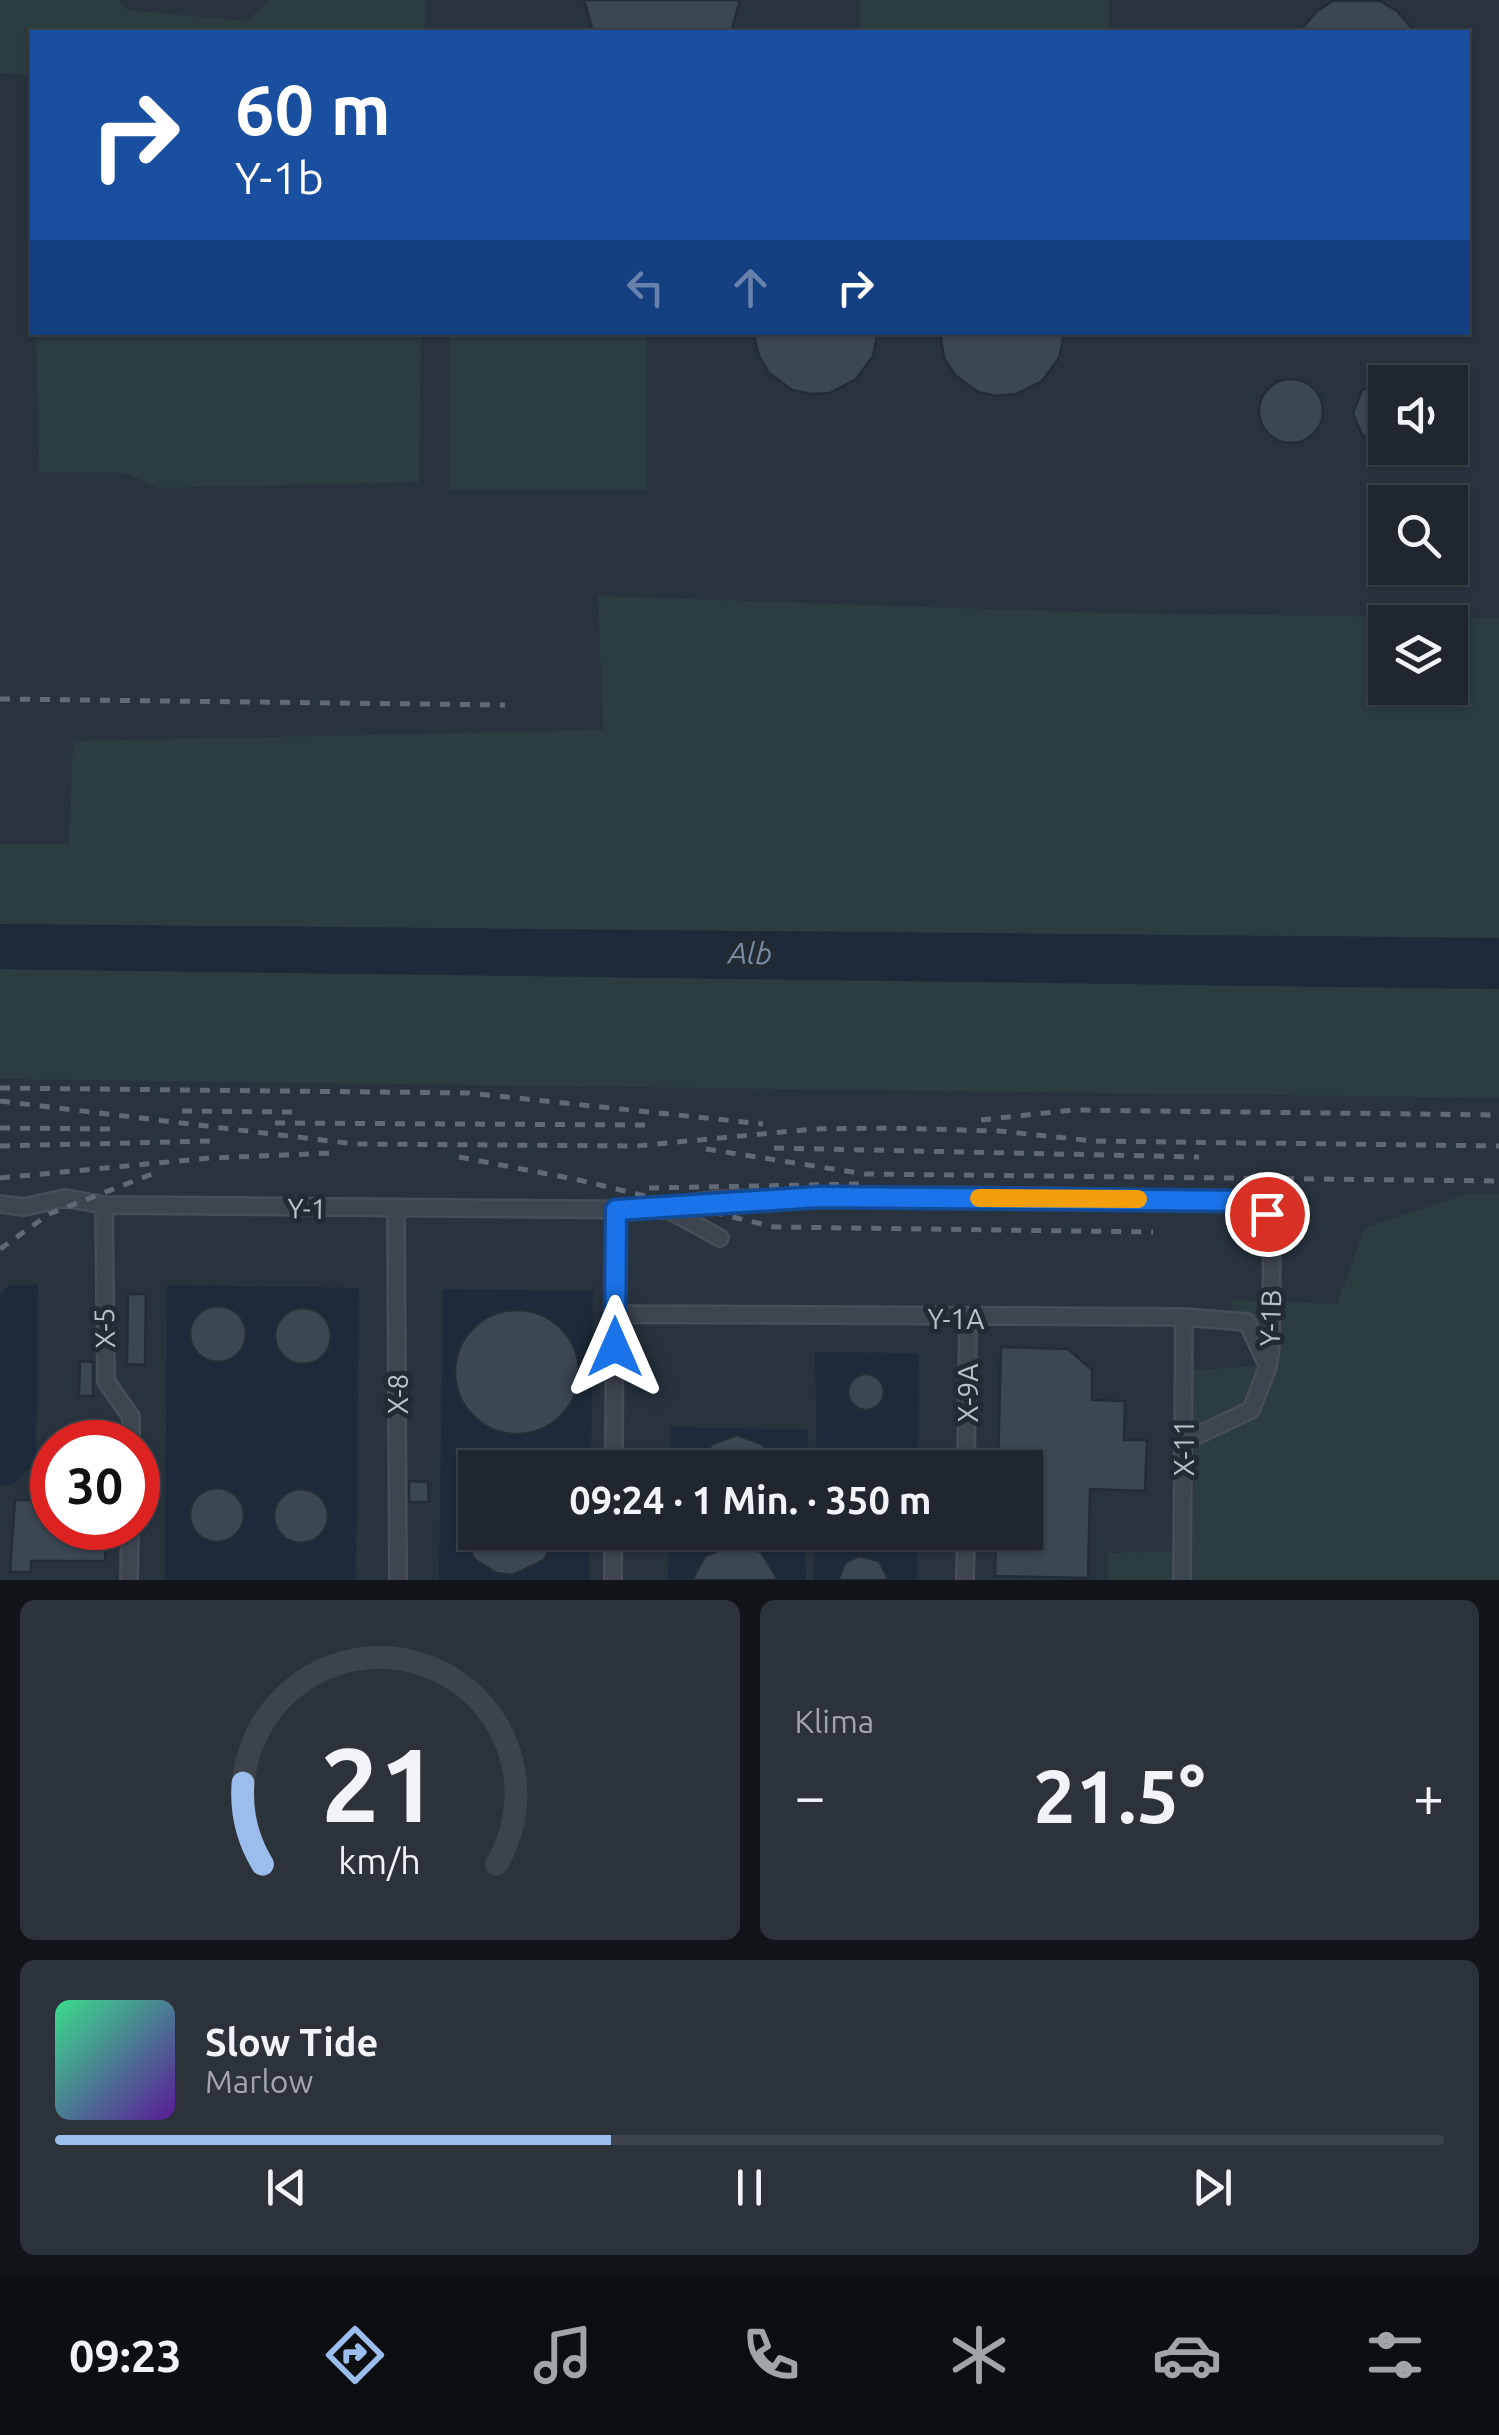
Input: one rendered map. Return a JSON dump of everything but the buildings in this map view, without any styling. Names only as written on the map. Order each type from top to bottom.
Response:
[{"type":"street","name":"Y-1B","points":[[616,1210],[669,1210],[743,1200],[819,1197],[1247,1201],[1267,1214],[1272,1228],[1268,1367]]},
{"type":"street","name":"Y-1","points":[[0,1204],[24,1207],[65,1198],[104,1205],[616,1210]]},
{"type":"street","name":"X-5","points":[[104,1205],[106,1381],[131,1420]]},
{"type":"street","name":"X-8","points":[[396,1209],[398,1580]]},
{"type":"street","points":[[614,1450],[616,1210]]},
{"type":"street","name":"Y-1B","points":[[669,1210],[720,1238]]},
{"type":"street","name":"Y-1A","points":[[615,1314],[1184,1316],[1247,1322],[1268,1367]]},
{"type":"street","name":"X-11","points":[[1182,1580],[1184,1316]]},
{"type":"street","name":"X-9A","points":[[966,1450],[968,1318]]},
{"type":"street","points":[[1183,1442],[1251,1410],[1268,1367]]},
{"type":"street","points":[[129,1580],[130,1550]]},
{"type":"street","points":[[612,1580],[613,1550]]},
{"type":"street","points":[[966,1550],[966,1580]]},
{"type":"shaded area","points":[[0,0],[119,0],[127,10],[247,21],[269,0],[426,0],[425,30],[30,30],[30,75],[0,73]]},
{"type":"shaded area","points":[[860,0],[1109,0],[1109,30],[860,30]]},
{"type":"shaded area","points":[[36,335],[421,335],[419,482],[158,488],[127,473],[39,472]]},
{"type":"shaded area","points":[[450,335],[647,335],[647,490],[450,490]]},
{"type":"shaded area","points":[[598,596],[1109,613],[1368,616],[1368,705],[1468,705],[1468,618],[1499,618],[1499,938],[0,924],[0,844],[69,844],[73,741],[603,730]]},
{"type":"shaded area","points":[[0,969],[1499,989],[1499,1098],[0,1079]]},
{"type":"shaded area","points":[[1466,1194],[1499,1194],[1499,1580],[1108,1580],[1107,1553],[1191,1551],[1193,1370],[1257,1366],[1255,1324],[1234,1315],[1231,1300],[1337,1304],[1365,1228]]},
{"type":"water","name":"Alb","points":[[0,924],[1499,938],[1499,989],[0,969]]},
{"type":"water","points":[[9,1285],[38,1285],[36,1420],[30,1420],[30,1468],[13,1485],[0,1485],[0,1295]]},
{"type":"water","points":[[167,1285],[359,1288],[356,1580],[165,1580]]},
{"type":"water","points":[[443,1289],[593,1291],[591,1450],[458,1450],[458,1550],[590,1550],[589,1580],[439,1580]]},
{"type":"water","points":[[815,1352],[919,1353],[918,1450],[817,1450]]},
{"type":"water","points":[[671,1427],[808,1430],[808,1450],[670,1450]]},
{"type":"water","points":[[669,1550],[806,1550],[806,1580],[668,1580]]},
{"type":"water","points":[[815,1550],[917,1550],[917,1580],[814,1580]]},
{"type":"railway","points":[[0,699],[505,705]]},
{"type":"railway","points":[[0,1088],[469,1093],[763,1124]]},
{"type":"railway","points":[[0,1101],[355,1144],[636,1146],[814,1129],[886,1128],[999,1131],[1094,1141],[1499,1146]]},
{"type":"railway","points":[[981,1120],[1073,1110],[1499,1115]]},
{"type":"railway","points":[[182,1111],[292,1112]]},
{"type":"railway","points":[[275,1123],[645,1125]]},
{"type":"railway","points":[[0,1128],[113,1129]]},
{"type":"railway","points":[[0,1146],[212,1141]]},
{"type":"railway","points":[[774,1148],[1199,1157]]},
{"type":"railway","points":[[706,1149],[865,1174],[1499,1181]]},
{"type":"railway","points":[[0,1178],[210,1158],[334,1153]]},
{"type":"railway","points":[[459,1157],[579,1180],[774,1227],[1153,1232]]},
{"type":"railway","points":[[0,1249],[49,1214],[157,1172]]},
{"type":"railway","points":[[649,1188],[859,1184]]},
{"type":"slow traffic","points":[[979,1198],[1138,1199]]},
{"type":"route","points":[[615,1347],[616,1210],[669,1210],[743,1200],[819,1197],[1077,1198],[1247,1201],[1259,1205],[1267,1214]]}]
